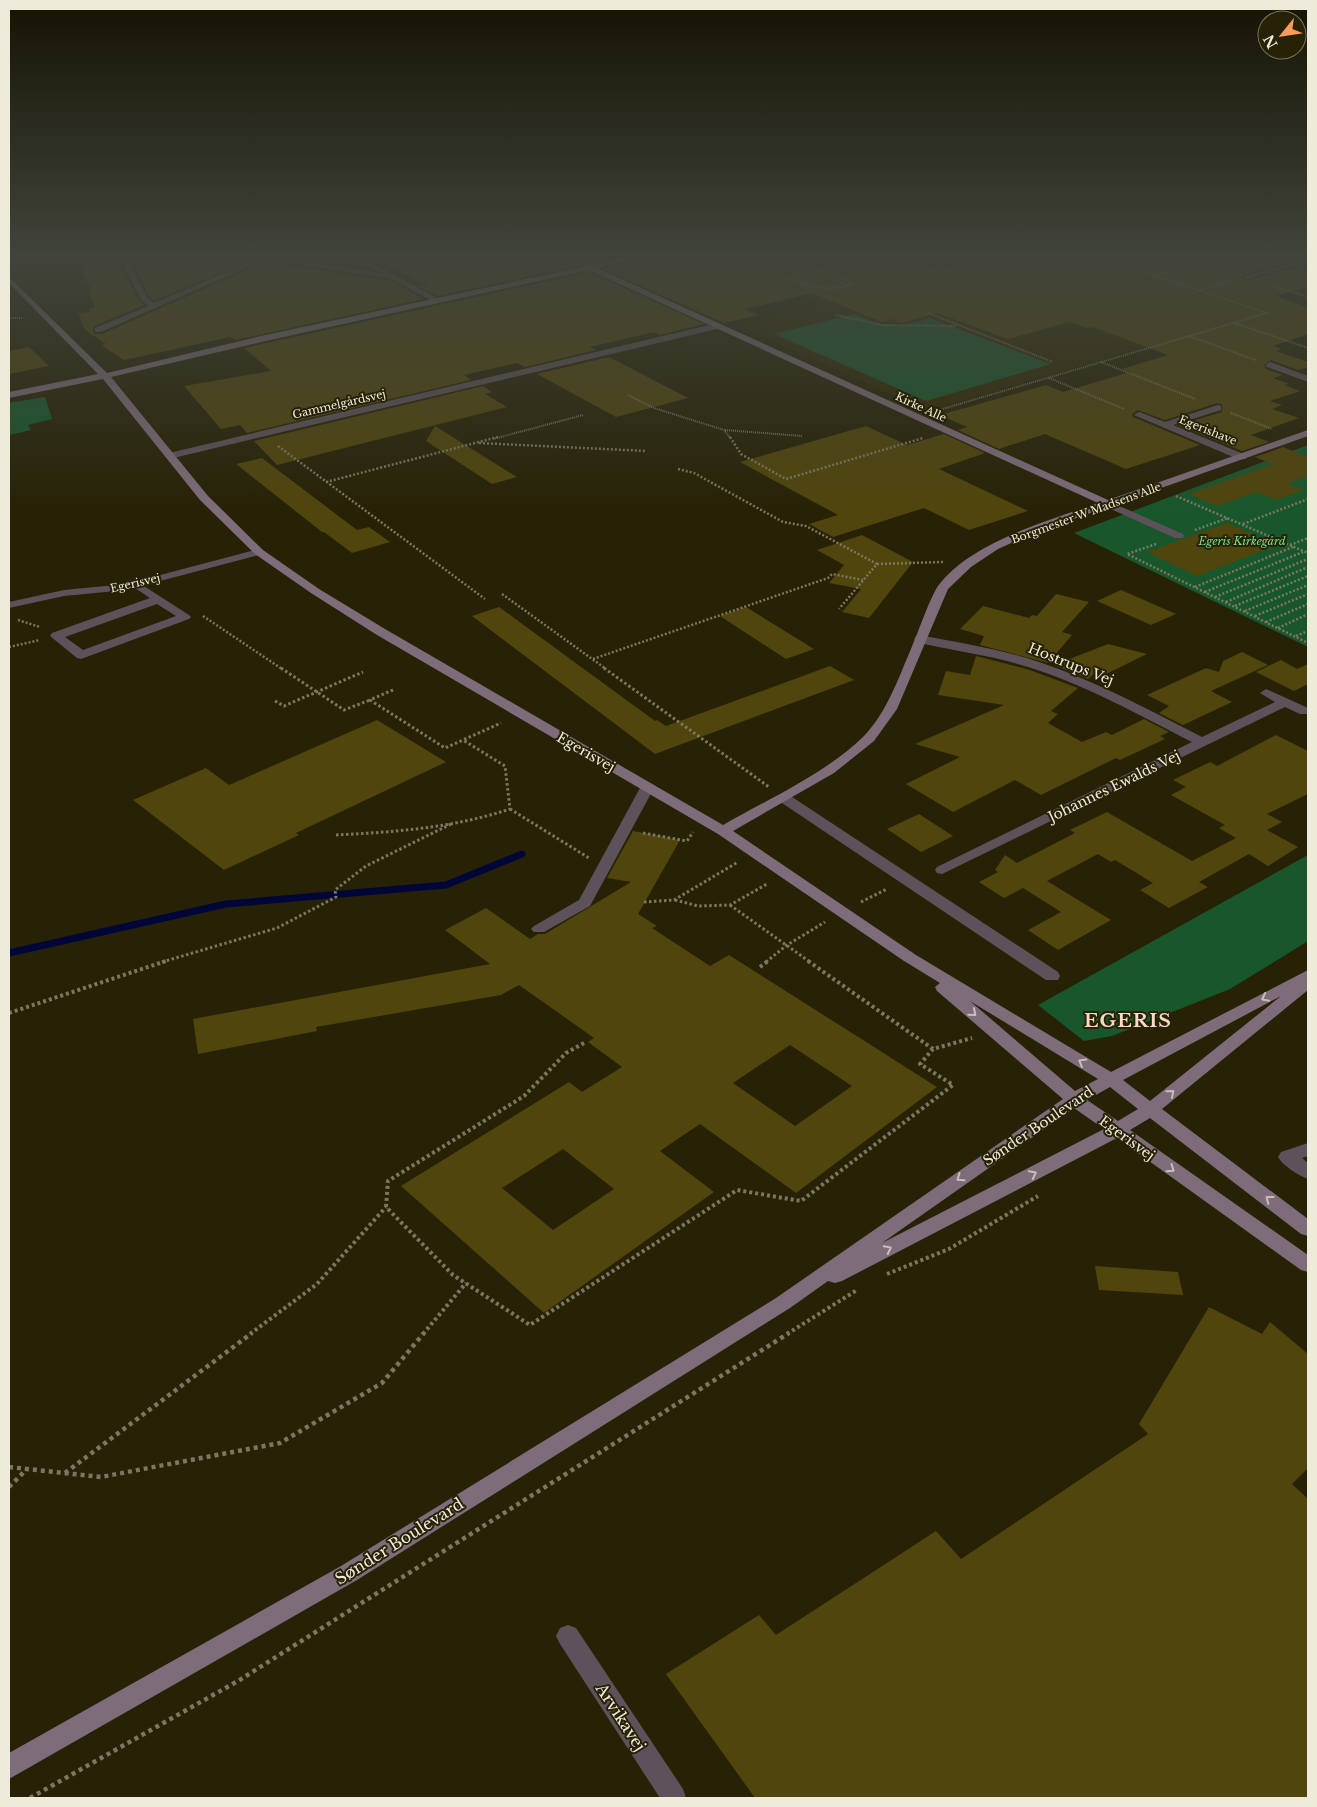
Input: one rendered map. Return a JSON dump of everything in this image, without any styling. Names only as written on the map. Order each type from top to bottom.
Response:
[{"type":"street","name":"Egerisvej","points":[[70,341],[127,400],[169,456],[204,498],[259,552],[315,591],[381,632],[723,831],[910,958],[1110,1079],[1308,1229]]},
{"type":"street","points":[[9,395],[254,341]]},
{"type":"street","name":"Gammelgårdsvej","points":[[169,456],[653,341]]},
{"type":"street","name":"Kirke Alle","points":[[752,341],[1108,504]]},
{"type":"street","points":[[1270,366],[1308,379]]},
{"type":"street","points":[[1290,373],[1308,367]]},
{"type":"street","name":"Egerishave","points":[[1165,425],[1218,408]]},
{"type":"street","name":"Egerishave","points":[[1139,415],[1242,457]]},
{"type":"street","name":"Borgmester W Madsens Alle","points":[[723,831],[784,798],[829,770],[869,738],[891,709],[943,588],[967,566],[994,547],[1030,531],[1308,433]]},
{"type":"street","points":[[1108,504],[1179,536]]},
{"type":"street","name":"Egerisvej","points":[[9,605],[40,596],[64,592],[104,590],[136,584],[259,552]]},
{"type":"street","points":[[56,636],[81,655],[185,616],[136,584]]},
{"type":"street","points":[[56,636],[159,599]]},
{"type":"street","name":"Hostrups Vej","points":[[920,639],[1010,657],[1050,670],[1094,687],[1202,743]]},
{"type":"street","points":[[1266,692],[1304,712]]},
{"type":"street","name":"Johannes Ewalds Vej","points":[[942,870],[1285,702]]},
{"type":"street","points":[[539,930],[585,903],[647,788]]},
{"type":"street","points":[[784,798],[1052,976]]},
{"type":"street","name":"Egerisvej","points":[[910,958],[1074,1099],[1116,1131],[1308,1265]]},
{"type":"street","name":"Sønder Boulevard","points":[[9,1767],[349,1573],[783,1303],[1074,1099],[1308,975]]},
{"type":"street","name":"Sønder Boulevard","points":[[783,1303],[1116,1131],[1151,1110],[1308,982]]},
{"type":"street","points":[[1308,1149],[1286,1157],[1308,1172]]},
{"type":"street","name":"Arvikavej","points":[[568,1636],[674,1798]]},
{"type":"path","points":[[999,341],[1053,362]]},
{"type":"path","points":[[916,416],[1171,341]]},
{"type":"path","points":[[1203,341],[1270,366]]},
{"type":"path","points":[[1288,341],[1308,348]]},
{"type":"path","points":[[1048,378],[1139,415]]},
{"type":"path","points":[[628,395],[654,408],[724,430],[802,436]]},
{"type":"path","points":[[326,482],[583,414]]},
{"type":"path","points":[[724,430],[741,454],[786,479],[946,431]]},
{"type":"path","points":[[261,434],[485,599]]},
{"type":"path","points":[[475,442],[646,451]]},
{"type":"path","points":[[678,469],[694,473],[783,522],[806,526],[876,564],[946,562]]},
{"type":"path","points":[[1156,487],[1308,553]]},
{"type":"path","points":[[1243,524],[1308,499]]},
{"type":"path","points":[[1228,518],[1127,554],[1308,642]]},
{"type":"path","points":[[1194,587],[1308,538]]},
{"type":"path","points":[[1204,592],[1304,551]]},
{"type":"path","points":[[1214,597],[1308,558]]},
{"type":"path","points":[[839,609],[876,564]]},
{"type":"path","points":[[1225,602],[1308,567]]},
{"type":"path","points":[[593,660],[828,578],[832,574],[863,580]]},
{"type":"path","points":[[1234,607],[1308,576]]},
{"type":"path","points":[[1244,612],[1308,585]]},
{"type":"path","points":[[502,594],[784,798]]},
{"type":"path","points":[[1255,617],[1308,594]]},
{"type":"path","points":[[1266,622],[1308,604]]},
{"type":"path","points":[[197,612],[344,710],[393,690]]},
{"type":"path","points":[[1277,628],[1308,614]]},
{"type":"path","points":[[15,620],[36,625],[56,636]]},
{"type":"path","points":[[1296,637],[1308,631]]},
{"type":"path","points":[[9,647],[56,636]]},
{"type":"path","points":[[275,701],[284,706],[363,672]]},
{"type":"path","points":[[370,700],[445,748],[520,714]]},
{"type":"path","points":[[463,740],[505,766],[510,809]]},
{"type":"path","points":[[336,835],[414,831],[485,818],[510,809]]},
{"type":"path","points":[[510,809],[604,868]]},
{"type":"path","points":[[625,830],[688,841],[700,818]]},
{"type":"path","points":[[9,1012],[171,959],[277,928],[336,897],[335,890],[366,866],[451,824]]},
{"type":"path","points":[[674,900],[754,852]]},
{"type":"path","points":[[644,902],[674,900],[698,906],[730,905],[785,873]]},
{"type":"path","points":[[730,905],[933,1049]]},
{"type":"path","points":[[386,1206],[453,1275],[530,1326],[736,1190],[801,1201],[953,1085],[920,1064],[933,1049],[994,1030]]},
{"type":"path","points":[[65,1473],[317,1284],[386,1206],[388,1181],[524,1096],[566,1053],[584,1043]]},
{"type":"path","points":[[880,1277],[949,1249],[1043,1193]]},
{"type":"path","points":[[9,1467],[101,1476],[280,1443],[382,1383],[466,1283]]},
{"type":"path","points":[[30,1798],[238,1682],[864,1286]]},
{"type":"path","points":[[9,1487],[27,1469]]},
{"type":"shaded area","points":[[773,341],[1166,341],[928,411]]},
{"type":"green space","points":[[791,341],[991,341],[1051,364],[926,401]]},
{"type":"green space","points":[[45,397],[52,419],[28,425],[31,430],[9,435],[9,403]]},
{"type":"green space","name":"Egeris Kirkegård","points":[[1308,445],[1308,647],[1074,533]]},
{"type":"green space","points":[[1308,855],[1308,941],[1230,989],[1112,1036],[1084,1041],[1038,1005]]},
{"type":"building","points":[[102,341],[210,341],[124,360],[101,345],[106,344]]},
{"type":"building","points":[[274,341],[614,341],[590,347],[596,350],[525,367],[517,363],[464,375],[471,380],[247,433],[240,425],[221,429],[184,386],[271,371],[244,348]]},
{"type":"building","points":[[1131,341],[1287,341],[1273,346],[1282,349],[1276,351],[1308,362],[1308,367],[1298,370],[1271,360],[1264,365],[1266,369],[1283,375],[1273,378],[1289,384],[1284,385],[1300,391],[1270,401],[1282,405],[1272,409],[1299,418],[1251,435],[1269,442],[1242,451],[1179,425],[1222,412],[1222,404],[1217,403],[1165,420],[1138,410],[1132,414],[1133,417],[1200,445],[1126,469],[1045,434],[999,449],[958,430],[967,427],[940,415],[1046,385],[1063,392],[1130,372],[1122,369],[1168,355]]},
{"type":"building","points":[[29,347],[49,366],[9,374],[9,351]]},
{"type":"building","points":[[609,357],[688,398],[616,417],[537,374]]},
{"type":"building","points":[[483,386],[492,392],[485,394],[507,407],[277,465],[254,441]]},
{"type":"building","points":[[435,426],[517,477],[492,484],[426,441]]},
{"type":"building","points":[[866,426],[907,445],[944,434],[985,453],[939,469],[1028,511],[969,530],[924,508],[833,537],[809,524],[838,515],[740,462]]},
{"type":"building","points":[[1283,447],[1308,457],[1308,476],[1287,483],[1303,490],[1276,500],[1257,492],[1217,506],[1189,494],[1273,464],[1255,457]]},
{"type":"building","points":[[262,458],[357,530],[369,527],[390,542],[352,553],[322,532],[236,464]]},
{"type":"building","points":[[1227,523],[1277,545],[1197,576],[1147,552]]},
{"type":"building","points":[[862,535],[913,562],[869,618],[842,612],[861,589],[829,583],[844,565],[817,550]]},
{"type":"building","points":[[1121,590],[1176,614],[1151,625],[1097,601]]},
{"type":"building","points":[[1056,594],[1089,602],[1062,632],[1072,635],[1048,663],[980,645],[984,636],[960,629],[983,606],[1029,618],[1032,615],[1037,616]]},
{"type":"building","points":[[499,607],[655,721],[657,720],[666,726],[830,666],[854,680],[655,754],[472,616]]},
{"type":"building","points":[[746,607],[814,649],[786,659],[720,616]]},
{"type":"building","points":[[1108,644],[1147,654],[1104,675],[1097,671],[1088,679],[1054,665]]},
{"type":"building","points":[[1242,652],[1268,665],[1211,691],[1232,702],[1183,725],[1159,713],[1169,706],[1147,695],[1206,668],[1219,672],[1223,661]]},
{"type":"building","points":[[976,656],[1027,669],[1078,688],[1051,711],[1058,714],[1048,723],[1082,742],[1106,732],[1112,735],[1144,719],[1169,732],[1160,736],[1165,739],[1120,760],[1116,758],[1041,795],[1015,780],[953,812],[906,784],[960,757],[915,744],[1004,705],[938,695],[946,671],[970,675]]},
{"type":"building","points":[[1281,660],[1297,669],[1308,664],[1308,684],[1294,691],[1256,672]]},
{"type":"building","points":[[377,720],[446,762],[296,833],[299,835],[224,870],[133,800],[206,768],[229,785]]},
{"type":"building","points":[[1276,735],[1308,751],[1308,794],[1267,814],[1282,822],[1267,830],[1298,847],[1268,866],[1249,854],[1199,882],[1208,887],[1169,908],[1140,890],[1153,883],[1115,860],[1111,862],[1098,854],[1047,881],[1111,920],[1058,950],[1028,930],[1061,912],[1023,888],[1004,898],[979,882],[998,872],[995,870],[1005,855],[1017,863],[1075,833],[1070,830],[1107,812],[1192,861],[1236,838],[1219,828],[1225,825],[1171,795],[1186,787],[1173,780],[1210,762],[1217,766]]},
{"type":"building","points":[[919,814],[953,836],[921,852],[887,829]]},
{"type":"building","points":[[633,831],[680,840],[638,914],[657,926],[652,928],[710,966],[729,955],[937,1087],[796,1193],[700,1124],[660,1151],[714,1192],[544,1313],[401,1186],[569,1082],[582,1092],[622,1067],[588,1042],[594,1038],[519,985],[501,995],[316,1027],[317,1031],[198,1054],[193,1019],[490,964],[445,930],[486,908],[530,939],[538,934],[545,934],[631,882],[607,878]],"holes":[[[790,1045],[852,1086],[795,1126],[733,1083]],[[563,1149],[614,1189],[553,1230],[502,1188]]]},
{"type":"building","points":[[1095,1266],[1178,1272],[1183,1295],[1099,1290]]},
{"type":"building","points":[[1209,1307],[1262,1334],[1270,1322],[1308,1354],[1308,1468],[1292,1484],[1308,1499],[1308,1798],[755,1798],[666,1674],[759,1615],[776,1635],[936,1531],[961,1559],[1148,1434],[1139,1424]]},
{"type":"waterway","points":[[9,953],[226,904],[446,885],[522,854]]},
{"type":"district","name":"EGERIS","points":[[1128,1020]]}]
